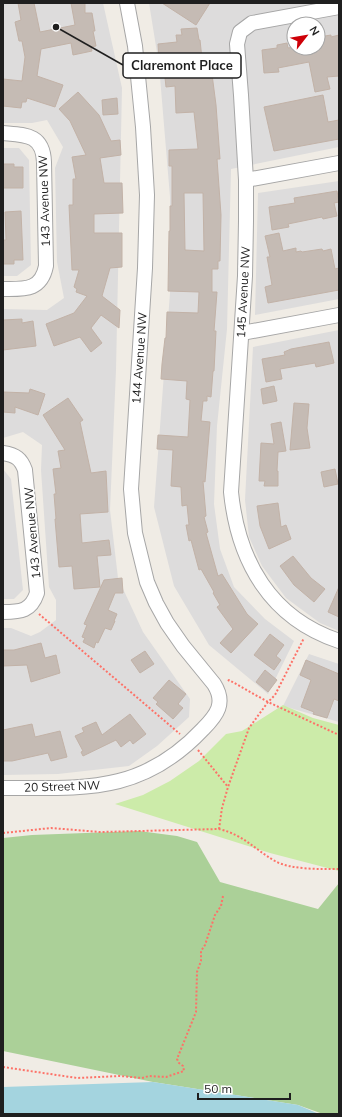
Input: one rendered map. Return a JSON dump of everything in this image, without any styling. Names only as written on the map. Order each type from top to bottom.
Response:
[{"type":"street","name":"144 Avenue NW","points":[[127,3],[136,60],[143,127],[147,195],[145,268],[131,489],[135,533],[148,582],[156,603],[167,623],[183,646],[209,676],[218,690]]},
{"type":"street","name":"145 Avenue NW","points":[[339,7],[252,24],[240,32],[237,44],[246,180],[245,276],[231,492],[233,513],[239,537],[246,556],[257,576],[278,604],[309,628],[329,638],[339,641]]},
{"type":"street","name":"143 Avenue NW","points":[[3,133],[29,136],[39,143],[44,155],[46,266],[42,278],[28,288],[3,289]]},
{"type":"street","points":[[246,180],[339,162]]},
{"type":"street","points":[[242,333],[339,315]]},
{"type":"street","name":"143 Avenue NW","points":[[3,453],[14,455],[20,459],[25,470],[37,593],[30,607]]},
{"type":"street","points":[[3,612],[18,612],[30,607]]},
{"type":"street","name":"20 Street NW","points":[[3,788],[85,787],[120,782],[152,769],[172,757],[190,743],[215,715],[221,700],[218,690]]},
{"type":"path","points":[[30,607],[190,743],[203,755],[228,787]]},
{"type":"path","points":[[219,829],[222,808],[228,787],[249,728],[275,695],[309,628]]},
{"type":"path","points":[[218,690],[229,680],[268,702],[339,735]]},
{"type":"path","points":[[3,833],[51,828],[100,832],[219,829],[236,834],[275,861],[286,866],[339,869]]},
{"type":"path","points":[[3,1067],[77,1078],[120,1076],[142,1078],[149,1076],[166,1077],[184,1071],[183,1066],[179,1064],[177,1059],[196,1012],[197,972],[201,961],[201,951],[205,945],[215,916],[221,906],[223,896]]},
{"type":"shaded area","points":[[3,3],[103,3],[122,88],[116,370],[110,510],[118,578],[143,632],[190,699],[189,717],[157,746],[129,766],[58,774],[3,775],[3,628],[11,628],[31,636],[40,632],[56,620],[56,600],[49,587],[41,470],[42,445],[23,432],[3,438],[3,309],[47,310],[64,298],[57,262],[55,168],[63,147],[47,120],[32,123],[3,123]]},
{"type":"shaded area","points":[[149,3],[339,3],[339,147],[231,169],[227,329],[217,426],[214,504],[220,549],[234,587],[265,619],[294,641],[268,694],[209,645],[174,586],[154,507],[170,293],[170,197],[159,65]]},
{"type":"shaded area","points":[[3,148],[19,148],[29,160],[31,265],[17,276],[3,276]]},
{"type":"shaded area","points":[[339,181],[339,299],[255,315],[258,193]]},
{"type":"shaded area","points":[[339,330],[339,631],[320,623],[286,598],[262,566],[249,537],[245,500],[253,347]]},
{"type":"shaded area","points":[[3,469],[11,479],[23,590],[14,599],[3,599]]},
{"type":"shaded area","points":[[309,654],[339,664],[339,722],[283,706]]},
{"type":"green space","points":[[283,705],[313,718],[339,725],[339,871],[270,853],[115,804],[143,795],[170,781],[199,761],[226,734],[242,731]]},
{"type":"green space","points":[[139,831],[177,836],[197,842],[220,882],[318,909],[339,883],[339,1114],[323,1114],[298,1105],[153,1082],[3,1051],[3,838],[32,835]]},
{"type":"water","points":[[153,1082],[298,1105],[319,1114],[3,1114],[3,1087]]},
{"type":"building","points":[[18,3],[34,3],[40,32],[75,25],[71,3],[85,3],[85,13],[92,13],[96,46],[91,47],[92,51],[73,55],[71,43],[41,49],[37,76],[63,85],[55,107],[27,98],[26,102],[22,102],[21,108],[3,106],[3,79],[22,81],[25,57],[22,41],[19,41],[15,22],[21,20]]},
{"type":"building","points":[[162,3],[210,3],[196,25]]},
{"type":"building","points":[[197,28],[202,59],[210,59],[216,105],[220,159],[217,159],[221,215],[220,261],[218,261],[218,269],[212,269],[212,292],[217,292],[214,331],[216,331],[214,371],[211,397],[207,396],[207,401],[203,401],[201,421],[210,422],[205,482],[203,481],[206,516],[204,517],[208,532],[206,533],[218,576],[222,574],[247,614],[258,624],[231,653],[220,643],[233,629],[217,607],[220,605],[213,593],[214,592],[201,569],[199,570],[191,540],[189,541],[186,525],[189,525],[187,505],[182,506],[181,487],[171,486],[173,450],[157,449],[158,435],[188,437],[190,400],[186,399],[187,381],[161,379],[166,338],[167,312],[198,313],[199,292],[168,291],[170,206],[172,206],[172,166],[169,166],[169,150],[198,149],[194,112],[176,113],[175,86],[166,87],[163,59],[159,60],[158,44],[177,42],[176,35],[182,35],[181,29]],"holes":[[[184,193],[203,193],[204,251],[185,250]]]},
{"type":"building","points":[[331,35],[331,37],[339,35],[339,76],[327,77],[330,89],[315,92],[309,62],[278,68],[279,72],[264,73],[262,50],[277,48],[277,45],[286,43],[286,56],[326,56],[326,36]]},
{"type":"building","points":[[78,92],[99,115],[111,141],[120,140],[121,155],[100,158],[104,183],[122,183],[123,213],[94,214],[94,233],[122,233],[122,267],[110,268],[102,296],[120,310],[119,328],[101,315],[91,328],[102,343],[91,352],[80,337],[54,346],[46,324],[74,313],[87,296],[76,292],[77,289],[74,287],[79,270],[72,270],[69,205],[73,205],[73,179],[76,179],[72,157],[86,155],[70,121],[59,109]]},
{"type":"building","points":[[323,95],[328,122],[339,120],[339,139],[274,151],[264,107]]},
{"type":"building","points":[[117,98],[118,114],[103,115],[102,100]]},
{"type":"building","points":[[3,164],[14,164],[14,167],[23,167],[23,188],[3,188]]},
{"type":"building","points":[[337,191],[339,202],[334,203],[337,216],[323,219],[322,217],[288,224],[289,227],[272,230],[269,207],[295,203],[294,198]]},
{"type":"building","points":[[21,211],[23,260],[14,260],[14,264],[3,264],[3,240],[6,240],[5,212]]},
{"type":"building","points":[[279,233],[283,251],[296,248],[296,252],[322,249],[323,251],[331,249],[335,269],[339,268],[339,290],[268,303],[265,287],[272,285],[267,257],[270,257],[265,236]]},
{"type":"building","points":[[22,319],[22,323],[33,321],[36,346],[3,350],[3,320]]},
{"type":"building","points":[[329,342],[334,363],[316,367],[315,363],[280,369],[282,379],[266,382],[262,359],[285,355],[284,352],[291,349]]},
{"type":"building","points":[[274,386],[277,401],[263,404],[261,389]]},
{"type":"building","points":[[30,389],[45,394],[38,415],[15,407],[15,413],[3,412],[3,392],[29,393]]},
{"type":"building","points":[[68,398],[83,420],[80,422],[91,473],[106,471],[108,512],[80,514],[82,543],[109,540],[111,555],[97,556],[100,587],[74,589],[72,566],[59,567],[55,519],[54,494],[56,494],[53,469],[61,468],[58,451],[65,450],[43,415]]},
{"type":"building","points":[[294,403],[309,404],[307,428],[310,448],[290,450]]},
{"type":"building","points":[[281,422],[286,451],[278,452],[278,486],[264,486],[265,481],[259,481],[261,443],[274,444],[271,424]]},
{"type":"building","points":[[335,469],[338,484],[324,487],[321,472]]},
{"type":"building","points":[[278,503],[281,527],[286,525],[291,539],[269,549],[260,526],[257,506]]},
{"type":"building","points":[[293,556],[311,578],[325,589],[314,602],[294,585],[280,566]]},
{"type":"building","points":[[122,578],[123,593],[115,593],[108,610],[117,614],[115,621],[111,630],[105,628],[94,648],[83,642],[85,638],[82,637],[87,625],[84,624],[104,580]]},
{"type":"building","points":[[339,587],[339,617],[328,612]]},
{"type":"building","points":[[270,634],[284,645],[276,656],[281,660],[274,670],[254,655]]},
{"type":"building","points":[[41,643],[45,658],[56,655],[60,673],[31,682],[27,665],[3,666],[3,650],[14,650]]},
{"type":"building","points":[[145,651],[154,664],[140,673],[131,660]]},
{"type":"building","points":[[306,660],[339,674],[339,701],[334,699],[327,718],[313,714],[314,712],[301,707],[311,680],[300,675]]},
{"type":"building","points":[[265,670],[277,680],[268,692],[256,682]]},
{"type":"building","points":[[169,680],[186,694],[178,704],[183,708],[173,719],[156,704],[158,702],[153,698]]},
{"type":"building","points":[[130,714],[146,734],[133,744],[130,740],[121,747],[116,740],[83,756],[81,752],[83,751],[75,736],[84,732],[82,728],[96,722],[102,735]]},
{"type":"building","points":[[32,724],[35,737],[60,731],[67,757],[51,761],[48,753],[12,761],[3,761],[3,730]]},
{"type":"place","name":"Claremont Place","points":[[56,27]]}]
